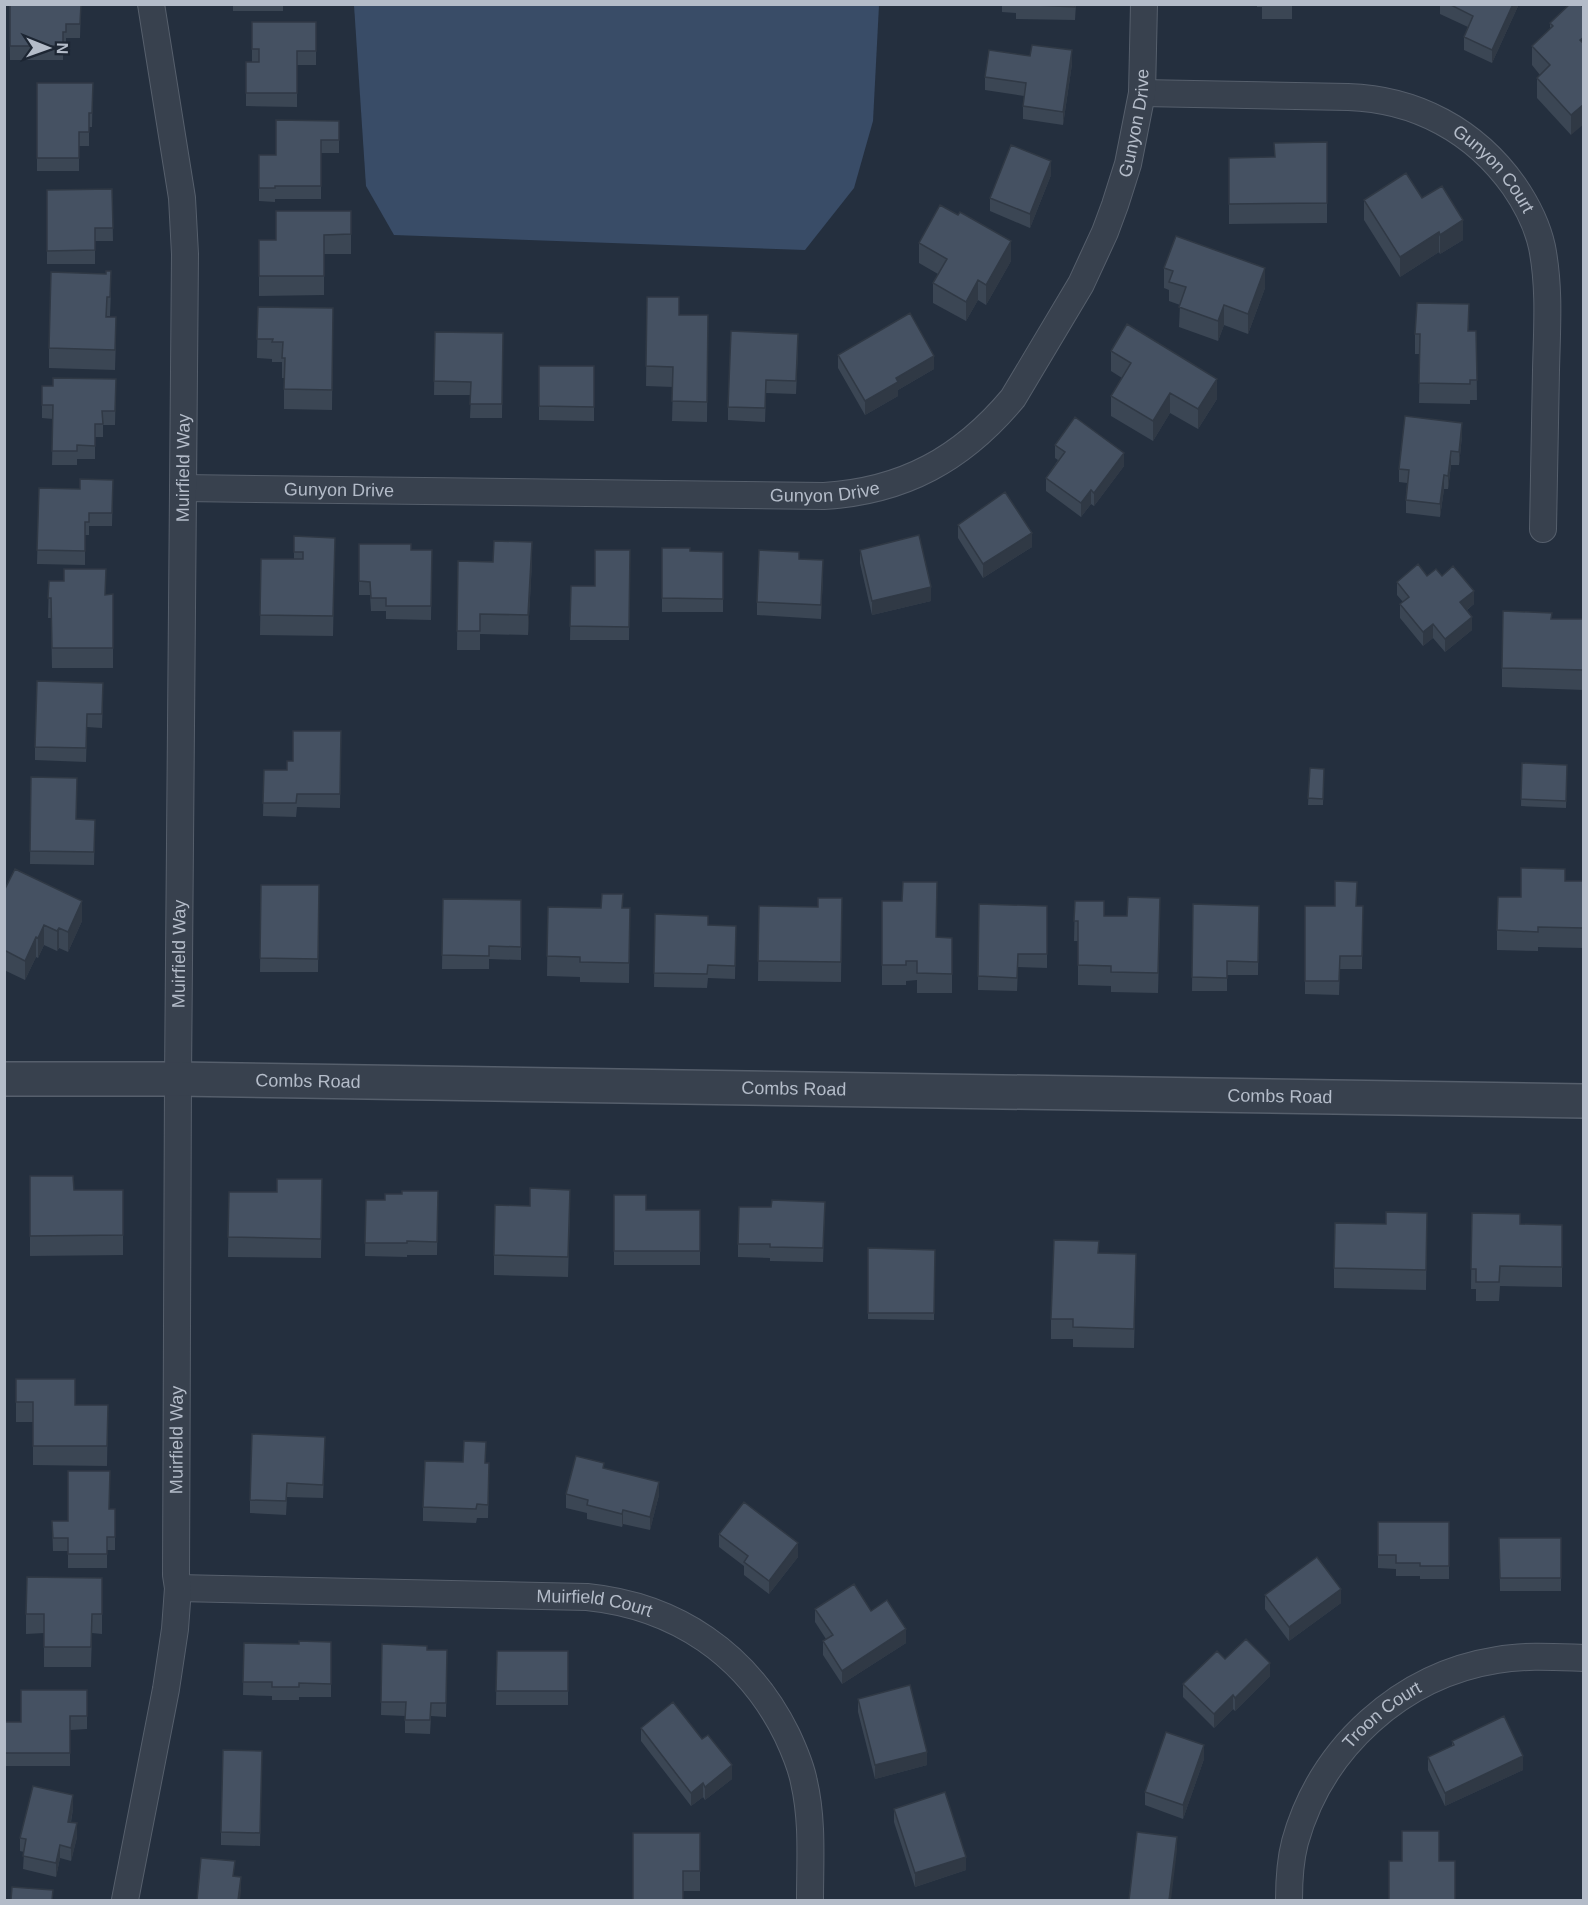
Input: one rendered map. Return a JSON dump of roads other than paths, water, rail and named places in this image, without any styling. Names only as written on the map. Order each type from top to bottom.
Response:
[{"type":"street","name":"Muirfield Way","points":[[125,1900],[166,1689],[175,1629],[178,1588],[176,1575],[178,1080],[185,254],[182,198],[151,4]]},
{"type":"street","name":"Gunyon Drive","points":[[183,488],[817,496],[854,494],[910,477],[936,464],[984,430],[1013,398],[1074,297],[1105,232],[1128,164],[1142,93],[1144,4]]},
{"type":"street","name":"Gunyon Court","points":[[1142,93],[1379,99],[1434,116],[1459,131],[1502,169],[1529,207],[1542,246],[1548,289],[1543,529]]},
{"type":"street","name":"Combs Road","points":[[4,1079],[1584,1101]]},
{"type":"street","name":"Muirfield Court","points":[[178,1588],[586,1597],[628,1604],[670,1618],[708,1641],[752,1680],[769,1703],[796,1754],[804,1782],[810,1825],[810,1900]]},
{"type":"street","name":"Troon Court","points":[[1289,1900],[1290,1870],[1295,1841],[1310,1801],[1340,1752],[1368,1721],[1415,1688],[1453,1670],[1495,1660],[1516,1658],[1584,1658]]},
{"type":"water","points":[[354,5],[879,5],[873,121],[854,188],[805,250],[394,235],[366,186]]}]
